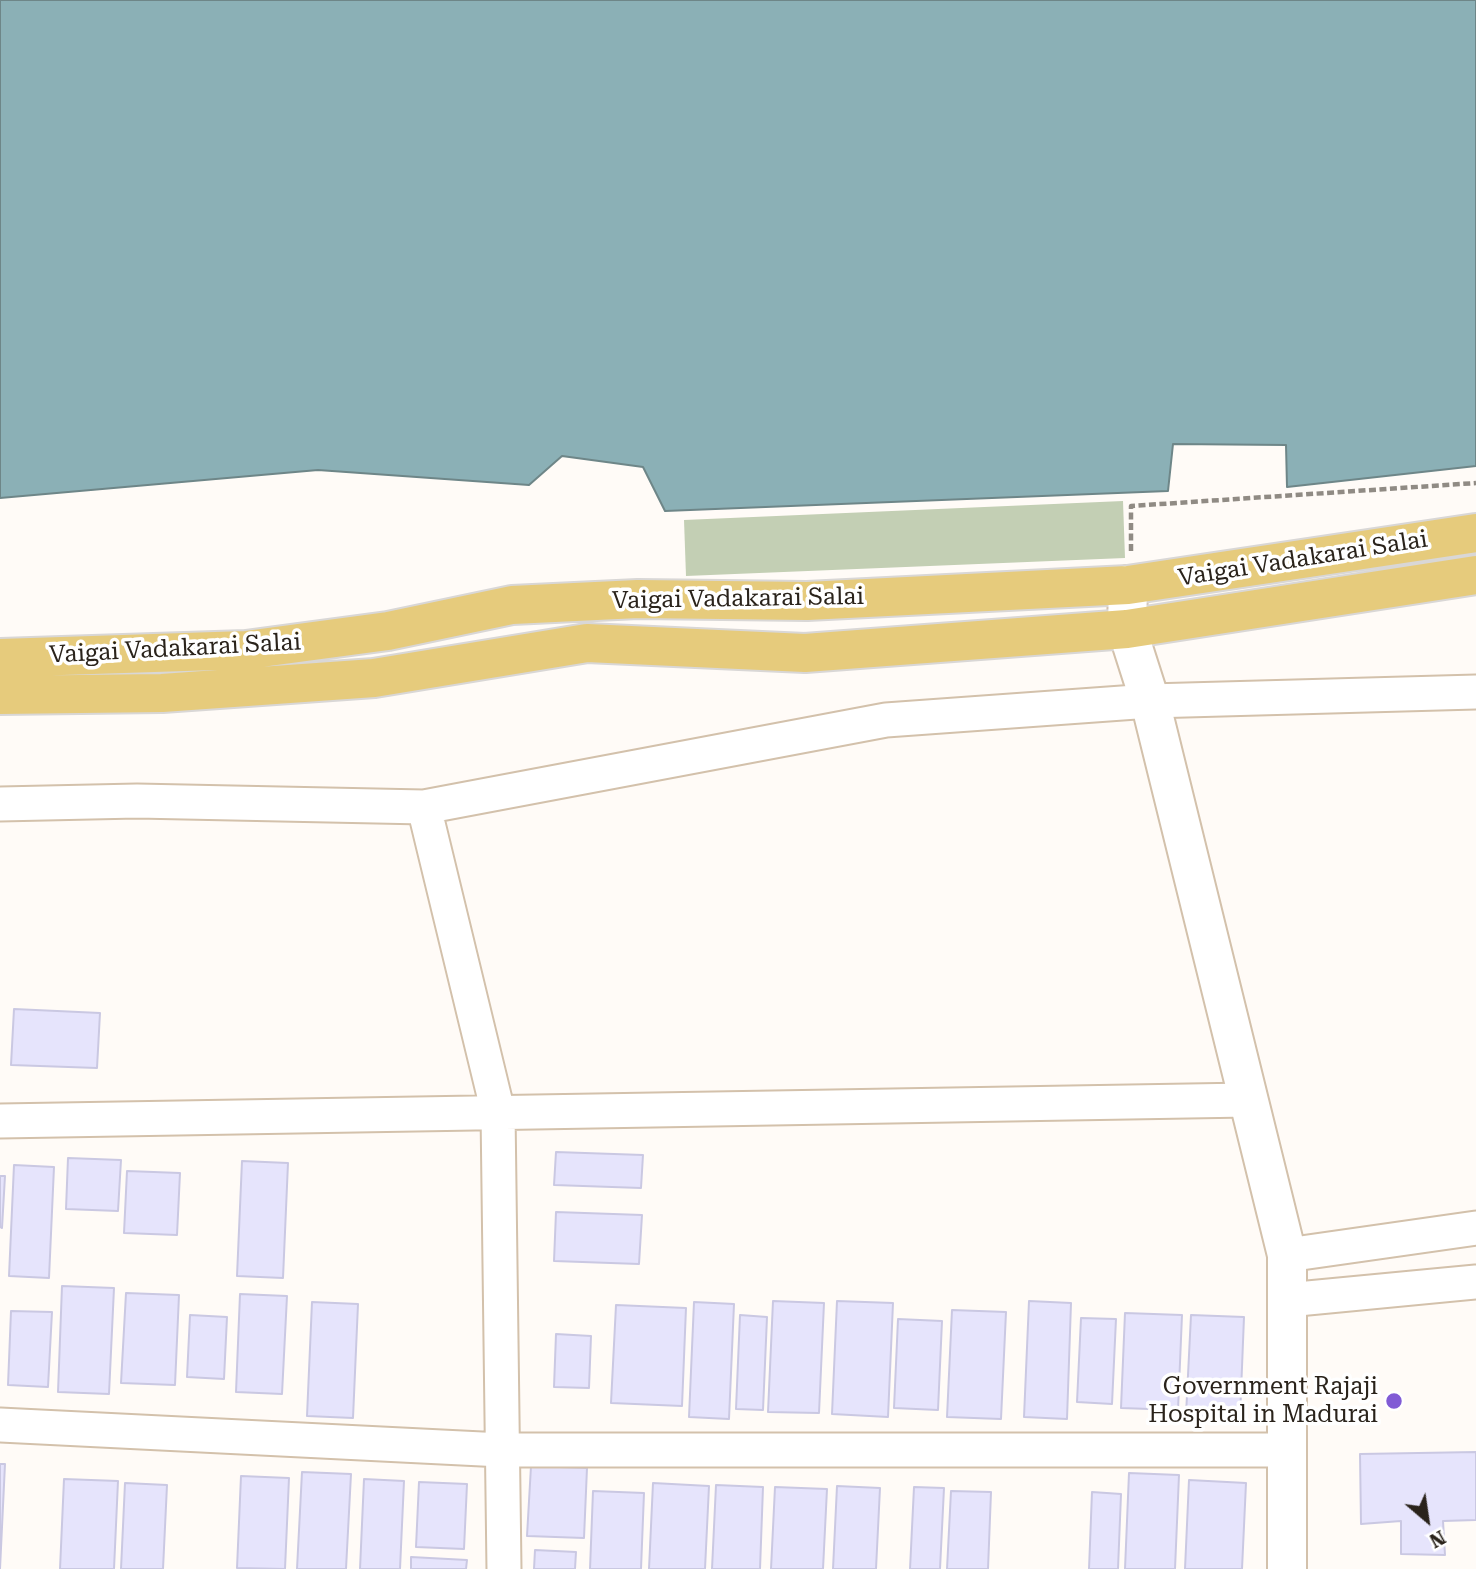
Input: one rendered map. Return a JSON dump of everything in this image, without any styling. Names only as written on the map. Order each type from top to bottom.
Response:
[{"type":"main road","name":"Vaigai Vadakarai Salai","points":[[0,658],[246,650],[388,631],[512,605],[638,599],[807,601],[1128,585],[1476,533]]},
{"type":"main road","name":"Vaigai Vadakarai Salai","points":[[0,695],[162,693],[374,678],[587,643],[805,653],[1127,629],[1476,575]]},
{"type":"street","points":[[1128,585],[1127,629],[1150,701],[1287,1255],[1287,1569]]},
{"type":"street","points":[[0,804],[136,801],[424,807],[887,720],[1150,701],[1476,692]]},
{"type":"street","points":[[424,807],[498,1112],[504,1569]]},
{"type":"street","points":[[0,1121],[1248,1100]]},
{"type":"street","points":[[1287,1255],[1476,1228]]},
{"type":"street","points":[[1287,1300],[1476,1282]]},
{"type":"street","points":[[0,1425],[502,1450],[1287,1450]]},
{"type":"green space","points":[[1123,501],[1125,558],[686,576],[684,520]]},
{"type":"water","points":[[0,0],[1476,0],[1476,466],[1287,487],[1286,445],[1173,444],[1168,491],[665,511],[643,467],[562,456],[529,485],[318,470],[0,498]]},
{"type":"building","points":[[14,1009],[100,1013],[97,1068],[11,1065]]},
{"type":"building","points":[[556,1152],[643,1155],[641,1188],[554,1185]]},
{"type":"building","points":[[68,1158],[121,1160],[118,1211],[66,1209]]},
{"type":"building","points":[[242,1161],[288,1163],[283,1278],[237,1276]]},
{"type":"building","points":[[14,1165],[54,1167],[49,1278],[9,1276]]},
{"type":"building","points":[[127,1171],[180,1173],[177,1235],[124,1233]]},
{"type":"building","points":[[0,1176],[5,1176],[2,1228],[0,1227]]},
{"type":"building","points":[[556,1212],[642,1215],[639,1264],[554,1261]]},
{"type":"building","points":[[62,1286],[114,1288],[109,1394],[58,1392]]},
{"type":"building","points":[[126,1293],[179,1295],[175,1385],[121,1383]]},
{"type":"building","points":[[240,1294],[287,1296],[282,1394],[236,1392]]},
{"type":"building","points":[[773,1301],[824,1303],[819,1413],[768,1412]]},
{"type":"building","points":[[837,1301],[893,1303],[888,1417],[832,1414]]},
{"type":"building","points":[[1029,1301],[1071,1303],[1067,1419],[1024,1417]]},
{"type":"building","points":[[312,1302],[358,1304],[353,1418],[307,1416]]},
{"type":"building","points":[[694,1302],[734,1304],[729,1419],[689,1417]]},
{"type":"building","points":[[616,1305],[686,1308],[682,1406],[611,1403]]},
{"type":"building","points":[[952,1310],[1006,1312],[1001,1419],[947,1417]]},
{"type":"building","points":[[11,1311],[52,1312],[48,1387],[8,1385]]},
{"type":"building","points":[[1125,1313],[1182,1315],[1178,1410],[1121,1408]]},
{"type":"building","points":[[190,1315],[227,1317],[224,1379],[187,1377]]},
{"type":"building","points":[[740,1315],[767,1317],[763,1410],[736,1409]]},
{"type":"building","points":[[1191,1315],[1244,1317],[1240,1417],[1186,1415]]},
{"type":"building","points":[[1081,1318],[1116,1319],[1112,1404],[1077,1402]]},
{"type":"building","points":[[898,1319],[942,1321],[938,1410],[894,1408]]},
{"type":"building","points":[[556,1334],[591,1336],[589,1388],[554,1387]]},
{"type":"building","points":[[1476,1452],[1476,1520],[1443,1521],[1445,1555],[1401,1554],[1401,1521],[1361,1524],[1360,1454]]},
{"type":"building","points":[[0,1464],[5,1464],[0,1569]]},
{"type":"building","points":[[531,1466],[587,1468],[584,1538],[527,1536]]},
{"type":"building","points":[[302,1472],[351,1474],[346,1569],[297,1569]]},
{"type":"building","points":[[1129,1473],[1179,1475],[1175,1569],[1125,1569]]},
{"type":"building","points":[[241,1476],[289,1478],[285,1569],[237,1568]]},
{"type":"building","points":[[64,1479],[118,1481],[114,1569],[60,1569]]},
{"type":"building","points":[[364,1479],[404,1481],[400,1569],[360,1569]]},
{"type":"building","points":[[1189,1480],[1246,1483],[1242,1569],[1185,1569]]},
{"type":"building","points":[[419,1482],[467,1484],[464,1549],[416,1547]]},
{"type":"building","points":[[125,1483],[167,1485],[163,1569],[121,1569]]},
{"type":"building","points":[[653,1483],[709,1486],[705,1569],[649,1569]]},
{"type":"building","points":[[716,1485],[763,1487],[760,1569],[712,1569]]},
{"type":"building","points":[[837,1486],[880,1488],[876,1569],[833,1569]]},
{"type":"building","points":[[775,1487],[827,1489],[823,1569],[771,1569]]},
{"type":"building","points":[[914,1487],[944,1488],[940,1569],[910,1569]]},
{"type":"building","points":[[593,1491],[644,1493],[641,1569],[590,1569]]},
{"type":"building","points":[[951,1491],[991,1492],[988,1569],[947,1569]]},
{"type":"building","points":[[1092,1492],[1121,1494],[1118,1569],[1089,1569]]},
{"type":"building","points":[[535,1550],[576,1552],[575,1569],[534,1569]]},
{"type":"building","points":[[411,1557],[467,1560],[466,1569],[411,1569]]},
{"type":"place","name":"Government Rajaji Hospital in Madurai","points":[[1394,1401]]}]
